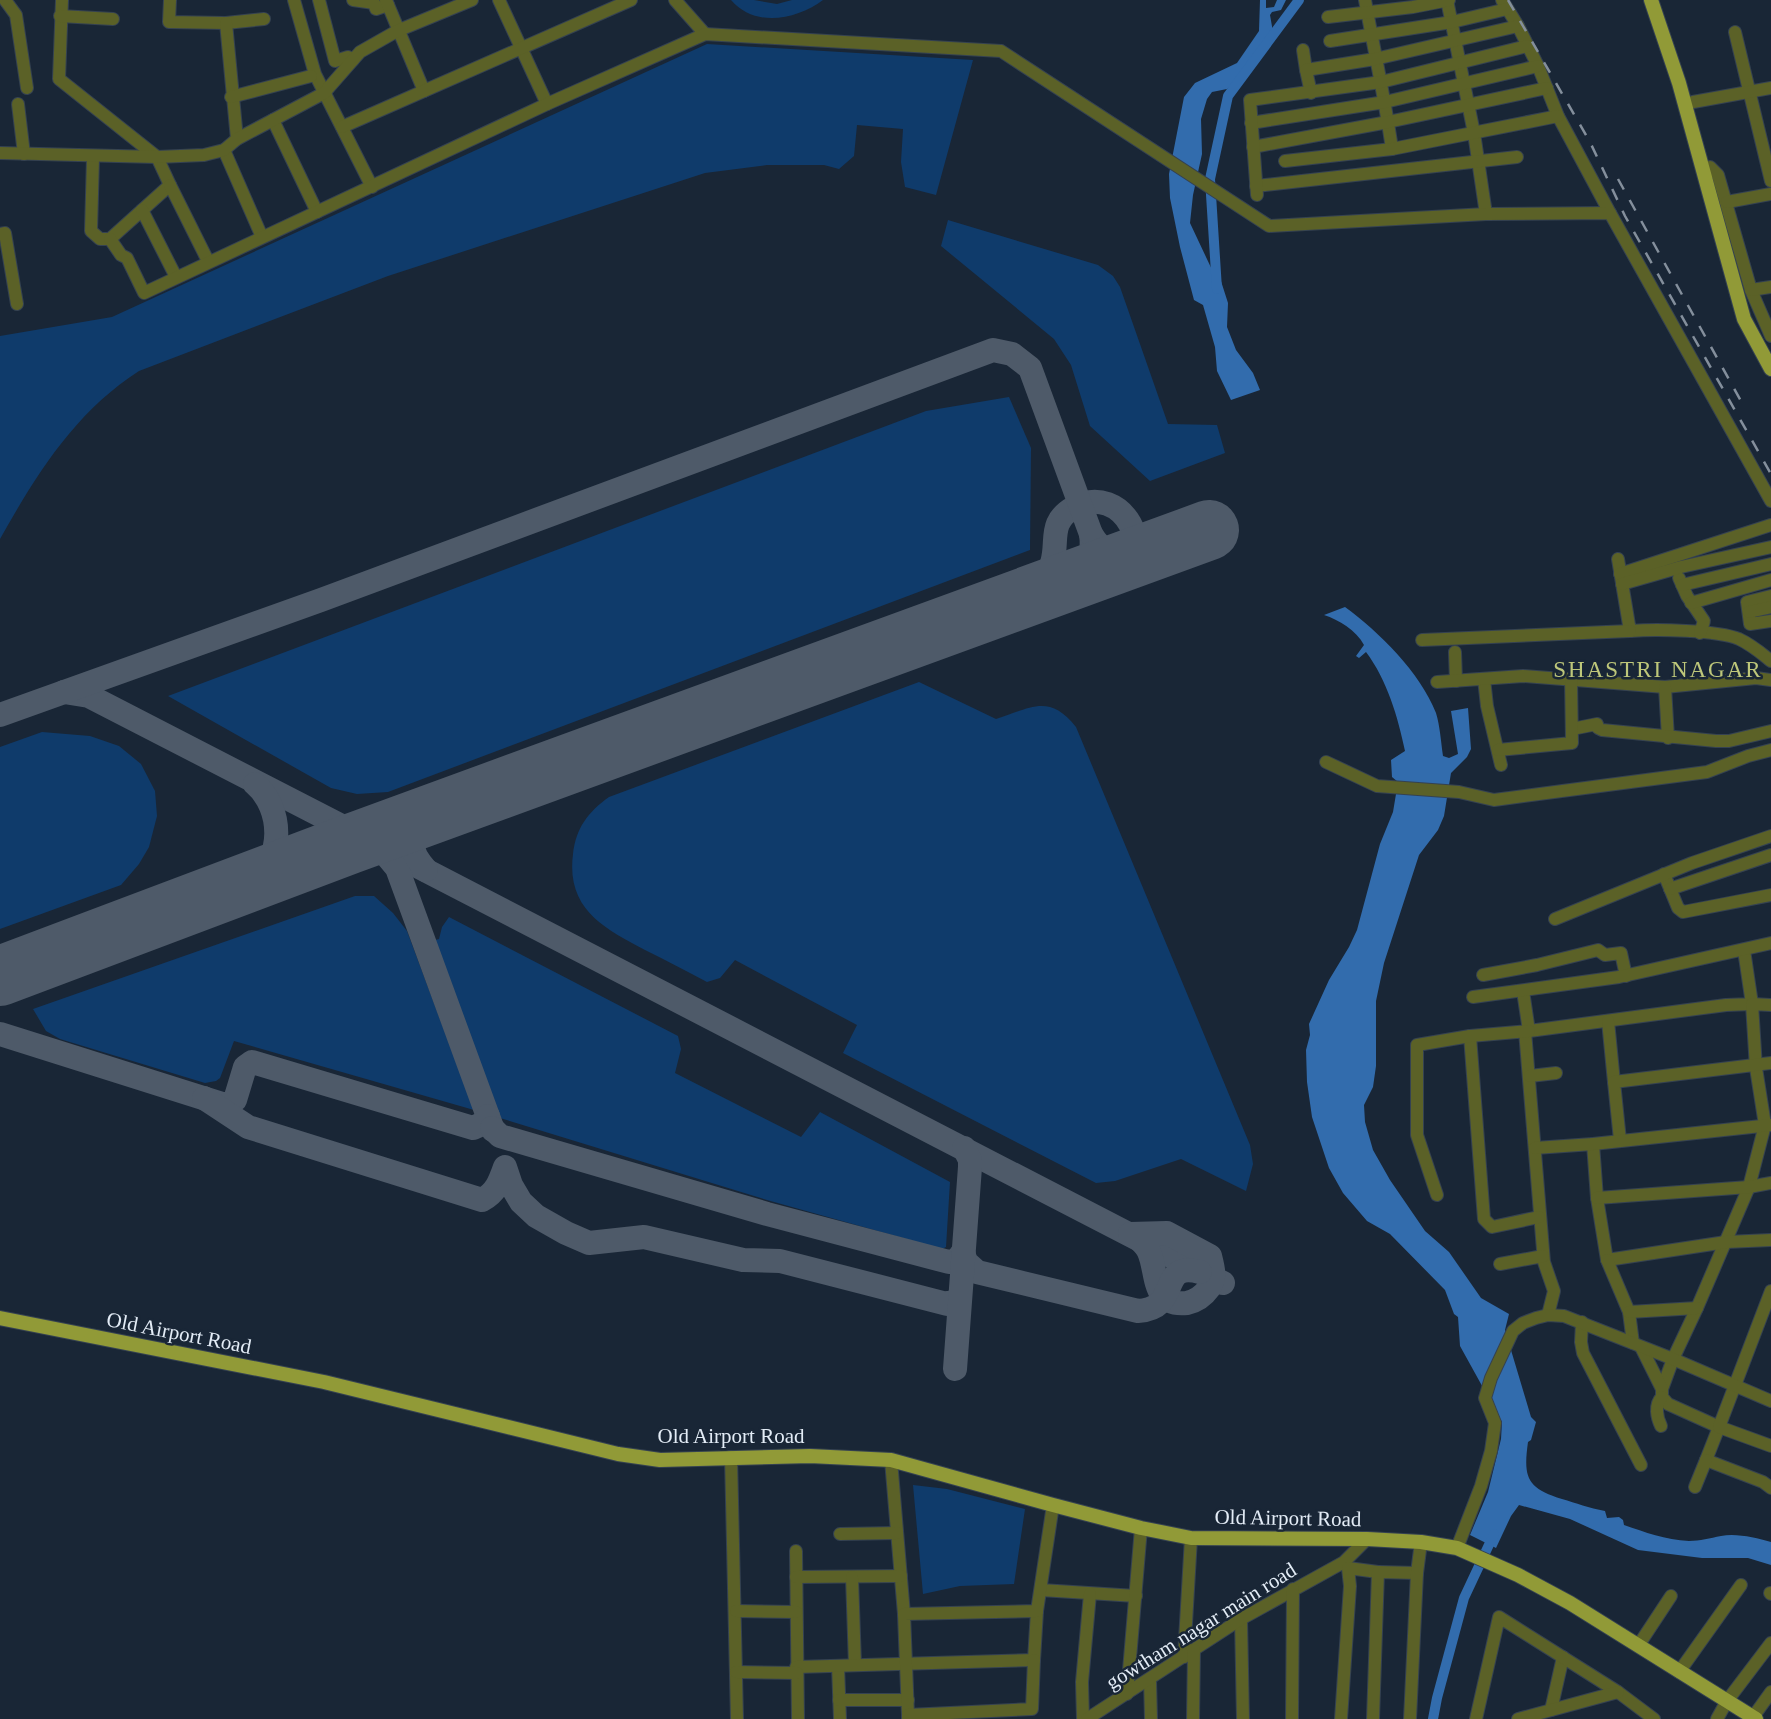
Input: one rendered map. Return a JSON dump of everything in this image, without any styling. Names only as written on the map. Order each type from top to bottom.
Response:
[{"type":"main road","points":[[1651,0],[1718,196],[1753,322],[1771,357]]},
{"type":"main road","points":[[1658,0],[1677,46],[1707,168]]},
{"type":"main road","points":[[1718,196],[1744,319],[1771,369]]},
{"type":"main road","name":"Old Airport Road","points":[[0,1318],[324,1382],[618,1454],[660,1460],[810,1456],[891,1460],[1141,1528],[1191,1538],[1367,1539],[1421,1542],[1461,1549],[1570,1603],[1754,1718]]},
{"type":"street","points":[[5,0],[16,15],[27,88]]},
{"type":"street","points":[[62,0],[59,79],[157,158],[208,261]]},
{"type":"street","points":[[170,0],[169,22],[226,23],[264,19]]},
{"type":"street","points":[[294,0],[315,74],[372,187]]},
{"type":"street","points":[[319,0],[335,61],[348,57],[353,60]]},
{"type":"street","points":[[353,0],[374,4],[376,9],[386,3],[424,91]]},
{"type":"street","points":[[0,153],[157,158],[204,155],[224,150],[237,139],[324,93],[360,52],[397,31],[472,0]]},
{"type":"street","points":[[499,0],[547,104]]},
{"type":"street","points":[[342,127],[631,0]]},
{"type":"street","points":[[675,0],[705,34]]},
{"type":"street","points":[[1328,17],[1366,6],[1414,5],[1448,0],[1474,134],[1486,214]]},
{"type":"street","points":[[1330,41],[1452,22],[1505,4],[1538,66],[1558,116],[1771,501]]},
{"type":"street","points":[[1414,5],[1416,27]]},
{"type":"street","points":[[1366,6],[1392,149]]},
{"type":"street","points":[[60,16],[113,19]]},
{"type":"street","points":[[226,23],[237,139]]},
{"type":"street","points":[[1306,70],[1375,59],[1518,26]]},
{"type":"street","points":[[1735,33],[1768,150],[1771,181]]},
{"type":"street","points":[[110,239],[121,255],[127,258],[144,293],[547,104],[705,34],[1001,51],[1269,226],[1486,214],[1610,213]]},
{"type":"street","points":[[1517,157],[1256,190],[1250,100],[1381,82],[1527,46]]},
{"type":"street","points":[[1303,50],[1310,114]]},
{"type":"street","points":[[1251,123],[1385,102],[1538,66]]},
{"type":"street","points":[[231,97],[311,76]]},
{"type":"street","points":[[1253,147],[1547,88]]},
{"type":"street","points":[[1693,103],[1771,88]]},
{"type":"street","points":[[18,104],[24,155]]},
{"type":"street","points":[[1285,161],[1392,149],[1558,116]]},
{"type":"street","points":[[273,120],[317,212]]},
{"type":"street","points":[[224,150],[262,237]]},
{"type":"street","points":[[93,158],[91,231],[100,239],[110,239],[170,185]]},
{"type":"street","points":[[1707,168],[1699,176],[1739,313],[1747,338],[1771,379]]},
{"type":"street","points":[[1771,194],[1718,196],[1751,290],[1771,336]]},
{"type":"street","points":[[142,210],[176,277]]},
{"type":"street","points":[[0,234],[5,233],[17,304]]},
{"type":"street","points":[[1751,290],[1771,286]]},
{"type":"street","points":[[1621,579],[1771,525]]},
{"type":"street","points":[[1621,579],[1771,547]]},
{"type":"street","points":[[1618,559],[1630,631]]},
{"type":"street","points":[[1682,585],[1771,564]]},
{"type":"street","points":[[1676,569],[1691,603],[1704,621],[1700,633]]},
{"type":"street","points":[[1691,603],[1771,580]]},
{"type":"street","points":[[1771,596],[1747,602],[1750,624],[1771,621]]},
{"type":"street","points":[[1748,615],[1771,607]]},
{"type":"street","points":[[1748,615],[1771,614]]},
{"type":"street","points":[[1422,640],[1657,629],[1737,638],[1758,650],[1771,662]]},
{"type":"street","points":[[1455,652],[1456,681]]},
{"type":"street","points":[[1437,682],[1522,676],[1665,687],[1756,678],[1771,680]]},
{"type":"street","points":[[1498,750],[1572,743],[1571,678]]},
{"type":"street","points":[[1484,679],[1487,706],[1501,765]]},
{"type":"street","points":[[1665,687],[1668,738]]},
{"type":"street","points":[[1572,729],[1597,724],[1602,730],[1668,738],[1729,741],[1771,731]]},
{"type":"street","points":[[1326,762],[1377,786],[1459,792],[1494,800],[1707,772],[1771,750]]},
{"type":"street","points":[[1555,919],[1730,848],[1771,836]]},
{"type":"street","points":[[1670,889],[1771,855]]},
{"type":"street","points":[[1664,874],[1678,908],[1683,912],[1771,895]]},
{"type":"street","points":[[1473,997],[1626,976],[1771,943]]},
{"type":"street","points":[[1483,975],[1598,950],[1605,955],[1621,953],[1626,976]]},
{"type":"street","points":[[1661,1426],[1657,1410],[1673,1359],[1749,1187],[1768,1125],[1756,1065],[1752,1004],[1744,950]]},
{"type":"street","points":[[1523,991],[1543,1256],[1554,1291],[1549,1315]]},
{"type":"street","points":[[1437,1195],[1417,1135],[1417,1045],[1470,1036],[1726,1005],[1771,1005]]},
{"type":"street","points":[[1608,1021],[1620,1140]]},
{"type":"street","points":[[1470,1036],[1484,1219],[1492,1227],[1539,1217]]},
{"type":"street","points":[[1614,1082],[1771,1063]]},
{"type":"street","points":[[1530,1076],[1556,1073]]},
{"type":"street","points":[[1535,1147],[1593,1144],[1768,1125]]},
{"type":"street","points":[[1593,1144],[1597,1198],[1607,1260],[1629,1312],[1637,1345],[1668,1404],[1771,1446]]},
{"type":"street","points":[[1597,1198],[1771,1183]]},
{"type":"street","points":[[1607,1260],[1726,1242],[1771,1240]]},
{"type":"street","points":[[1500,1264],[1543,1256]]},
{"type":"street","points":[[1695,1487],[1768,1309],[1771,1291]]},
{"type":"street","points":[[1629,1312],[1697,1308]]},
{"type":"street","points":[[1461,1549],[1491,1451],[1495,1423],[1485,1398],[1491,1378],[1513,1331],[1523,1324],[1549,1315],[1564,1316],[1771,1401]]},
{"type":"street","points":[[1582,1322],[1583,1353],[1642,1465]]},
{"type":"street","points":[[731,1457],[737,1719]]},
{"type":"street","points":[[891,1460],[904,1614],[908,1717],[1032,1709],[1037,1611],[1053,1505]]},
{"type":"street","points":[[1706,1460],[1763,1482],[1771,1488]]},
{"type":"street","points":[[1127,1694],[1141,1528]]},
{"type":"street","points":[[840,1534],[897,1533]]},
{"type":"street","points":[[1191,1538],[1189,1653],[1193,1719]]},
{"type":"street","name":"gowtham nagar main road","points":[[1085,1719],[1150,1680],[1241,1619],[1293,1589],[1346,1565],[1367,1539]]},
{"type":"street","points":[[1410,1719],[1421,1542]]},
{"type":"street","points":[[796,1551],[798,1719]]},
{"type":"street","points":[[1341,1719],[1350,1586],[1346,1565],[1378,1572],[1418,1573]]},
{"type":"street","points":[[1373,1719],[1378,1572]]},
{"type":"street","points":[[796,1577],[901,1576]]},
{"type":"street","points":[[852,1577],[855,1665]]},
{"type":"street","points":[[1679,1672],[1741,1585]]},
{"type":"street","points":[[1292,1719],[1293,1589]]},
{"type":"street","points":[[1041,1590],[1136,1596]]},
{"type":"street","points":[[1085,1719],[1082,1682],[1090,1594]]},
{"type":"street","points":[[1638,1646],[1671,1596]]},
{"type":"street","points":[[736,1611],[796,1612]]},
{"type":"street","points":[[904,1614],[1037,1611]]},
{"type":"street","points":[[1476,1719],[1499,1617],[1618,1692],[1654,1719]]},
{"type":"street","points":[[1241,1619],[1243,1719]]},
{"type":"street","points":[[1717,1719],[1727,1701],[1771,1643]]},
{"type":"street","points":[[1551,1710],[1563,1657]]},
{"type":"street","points":[[736,1672],[855,1665],[1034,1660]]},
{"type":"street","points":[[838,1666],[840,1719]]},
{"type":"street","points":[[1150,1680],[1152,1719]]},
{"type":"street","points":[[1518,1719],[1618,1692]]},
{"type":"street","points":[[1754,1718],[1771,1692]]},
{"type":"street","points":[[839,1700],[908,1700]]},
{"type":"shaded area","points":[[731,0],[777,4],[792,0],[823,0],[788,16],[764,18],[741,9]]},
{"type":"shaded area","points":[[1260,0],[1266,0],[1266,8],[1274,7],[1277,0],[1286,0],[1281,10],[1270,15],[1273,32],[1235,82],[1227,89],[1212,92],[1207,99],[1201,119],[1202,154],[1190,223],[1214,274],[1220,278],[1228,303],[1227,327],[1236,350],[1253,373],[1260,390],[1231,400],[1217,371],[1215,347],[1203,305],[1194,300],[1170,198],[1169,174],[1184,97],[1195,83],[1237,63],[1259,31]]},
{"type":"shaded area","points":[[707,44],[973,60],[936,195],[905,187],[901,162],[903,129],[857,125],[854,156],[839,169],[824,165],[767,165],[705,173],[388,276],[139,371],[116,387],[76,425],[43,469],[0,539],[0,336],[112,317]]},
{"type":"shaded area","points":[[948,220],[1098,265],[1113,276],[1120,287],[1168,424],[1217,425],[1225,453],[1150,481],[1090,426],[1071,365],[1054,339],[941,246]]},
{"type":"shaded area","points":[[1009,397],[1031,448],[1030,550],[388,792],[357,794],[331,788],[168,696],[926,411]]},
{"type":"shaded area","points":[[1345,607],[1385,641],[1420,683],[1436,713],[1443,756],[1449,758],[1458,754],[1451,711],[1468,708],[1471,749],[1451,773],[1444,816],[1438,830],[1419,855],[1384,963],[1376,1001],[1376,1066],[1373,1087],[1364,1105],[1365,1122],[1373,1150],[1425,1231],[1449,1252],[1481,1298],[1509,1314],[1505,1330],[1531,1417],[1536,1422],[1528,1442],[1526,1465],[1530,1480],[1535,1486],[1550,1495],[1605,1511],[1607,1518],[1619,1517],[1624,1525],[1663,1537],[1689,1541],[1733,1535],[1771,1542],[1771,1565],[1748,1558],[1702,1558],[1638,1550],[1570,1519],[1519,1505],[1496,1548],[1470,1535],[1488,1492],[1501,1439],[1502,1422],[1460,1346],[1458,1317],[1454,1314],[1445,1290],[1390,1234],[1367,1221],[1343,1193],[1329,1168],[1312,1117],[1307,1082],[1306,1050],[1310,1035],[1309,1024],[1329,980],[1357,930],[1380,844],[1393,812],[1398,782],[1392,777],[1391,760],[1405,751],[1395,712],[1380,674],[1366,652],[1359,658],[1356,656],[1364,645],[1347,626],[1324,615]]},
{"type":"shaded area","points":[[919,682],[996,719],[1039,706],[1057,710],[1076,727],[1250,1145],[1253,1164],[1246,1191],[1181,1159],[1115,1181],[1096,1183],[843,1053],[857,1025],[735,960],[720,978],[707,982],[615,933],[582,903],[572,873],[577,836],[584,821],[609,797]]},
{"type":"shaded area","points":[[42,732],[90,736],[119,746],[141,764],[155,791],[157,816],[149,847],[121,885],[0,929],[0,747]]},
{"type":"shaded area","points":[[355,896],[374,896],[393,913],[407,931],[474,1110],[234,1041],[220,1078],[205,1083],[60,1039],[46,1031],[33,1009]]},
{"type":"shaded area","points":[[449,917],[678,1036],[681,1049],[675,1073],[801,1137],[820,1112],[950,1182],[946,1247],[942,1249],[767,1200],[500,1118],[435,940],[439,939],[442,927]]},
{"type":"shaded area","points":[[913,1485],[947,1489],[1025,1509],[1014,1584],[960,1586],[923,1594]]},
{"type":"waterway","points":[[1217,289],[1210,179],[1228,96],[1299,0]]},
{"type":"waterway","points":[[1433,1719],[1464,1598],[1494,1534]]},
{"type":"taxiway","points":[[0,715],[321,600],[993,350],[1012,354],[1030,368],[1095,540],[1109,553],[1134,558]]},
{"type":"taxiway","points":[[1021,599],[1036,588],[1047,574],[1054,555],[1057,526],[1066,513],[1092,502],[1108,504],[1120,512],[1130,524],[1135,538],[1135,553],[1129,567],[1116,579],[1097,586],[1026,597]]},
{"type":"taxiway","points":[[1072,580],[1089,560],[1091,534]]},
{"type":"taxiway","points":[[64,692],[89,696],[353,832],[375,835]]},
{"type":"taxiway","points":[[251,880],[270,860],[275,848],[276,834],[271,806],[255,784]]},
{"type":"taxiway","points":[[426,870],[415,854],[413,841],[418,829],[431,814]]},
{"type":"taxiway","points":[[350,844],[371,845],[396,855],[1223,1283]]},
{"type":"taxiway","points":[[382,850],[397,868],[493,1130]]},
{"type":"taxiway","points":[[0,1034],[222,1104],[235,1100],[245,1067],[252,1062],[473,1128],[486,1122],[488,1116]]},
{"type":"taxiway","points":[[204,1098],[248,1127],[482,1200],[494,1190],[505,1167],[521,1202],[536,1216],[589,1243],[644,1237],[743,1260],[780,1261],[947,1304],[958,1300],[960,1295]]},
{"type":"taxiway","points":[[492,1128],[500,1136],[767,1214],[949,1262],[957,1260],[963,1252]]},
{"type":"taxiway","points":[[955,1369],[970,1167],[970,1160],[964,1148]]},
{"type":"taxiway","points":[[1130,1234],[1167,1233],[1210,1256],[1213,1276],[1209,1288],[1194,1301],[1175,1303],[1167,1300],[1158,1286],[1148,1250],[1139,1239]]},
{"type":"taxiway","points":[[963,1252],[966,1262],[977,1272],[1138,1311],[1152,1308],[1160,1302],[1178,1273],[1187,1270],[1200,1272]]},
{"type":"runway","points":[[0,976],[350,844],[1209,530]]},
{"type":"railway","points":[[1508,0],[1590,142],[1625,216],[1771,474]]},
{"type":"railway","points":[[1618,179],[1742,403]]},
{"type":"district","name":"SHASTRI NAGAR","points":[[1658,669]]}]
